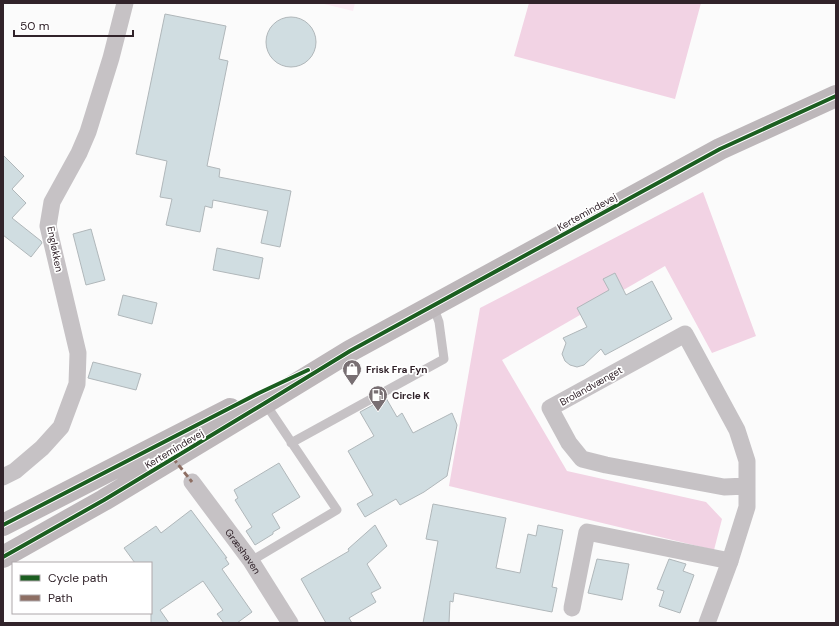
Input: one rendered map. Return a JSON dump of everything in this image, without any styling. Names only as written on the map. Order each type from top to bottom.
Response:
[{"type":"main road","name":"Kertemindevej","points":[[3,557],[104,500],[350,351],[720,149],[836,96]]},
{"type":"main road","name":"Kertemindevej","points":[[3,525],[259,393],[350,351]]},
{"type":"main road","points":[[3,537],[143,454]]},
{"type":"street","name":"Engløkken","points":[[3,477],[15,471],[42,448],[61,427],[77,384],[78,353],[48,226],[52,202],[79,153],[88,132],[111,58],[125,3]]},
{"type":"street","name":"Brolandvænget","points":[[707,623],[730,561],[746,507],[747,486],[747,461],[737,430],[685,334],[550,408],[569,444],[582,459],[606,465],[724,487],[747,486]]},
{"type":"street","name":"Græshaven","points":[[192,482],[251,561],[290,623]]},
{"type":"street","points":[[572,608],[587,532],[730,561]]},
{"type":"lane","points":[[291,443],[444,359],[439,322],[433,306]]},
{"type":"lane","points":[[251,561],[337,510],[265,403]]},
{"type":"shaded area","points":[[320,3],[355,3],[353,11]]},
{"type":"shaded area","points":[[529,3],[701,3],[675,99],[514,56]]},
{"type":"shaded area","points":[[703,192],[756,336],[712,353],[665,266],[502,360],[567,471],[706,502],[722,519],[714,550],[449,486],[480,308]]},
{"type":"building","points":[[165,14],[226,26],[219,59],[228,61],[207,166],[220,169],[219,177],[291,191],[280,247],[261,243],[268,211],[213,200],[212,208],[205,206],[200,232],[166,225],[172,199],[160,197],[167,161],[136,154]]},
{"type":"building","points":[[286,17],[296,17],[309,24],[316,37],[316,47],[309,60],[296,67],[286,67],[277,63],[270,56],[266,47],[266,37],[270,28],[277,21]]},
{"type":"building","points":[[3,155],[24,176],[12,189],[26,203],[12,218],[42,243],[31,257],[3,235]]},
{"type":"building","points":[[91,229],[105,280],[86,285],[73,234]]},
{"type":"building","points":[[217,248],[263,258],[259,279],[213,270]]},
{"type":"building","points":[[615,273],[626,295],[652,281],[672,319],[605,355],[601,349],[584,365],[577,367],[570,365],[565,361],[562,354],[566,343],[563,338],[587,327],[577,308],[609,290],[603,279]]},
{"type":"building","points":[[123,295],[157,303],[152,324],[118,315]]},
{"type":"building","points":[[93,362],[141,374],[136,390],[88,378]]},
{"type":"building","points":[[386,398],[397,417],[402,413],[413,433],[452,413],[457,425],[447,476],[424,492],[400,505],[396,499],[365,517],[357,504],[373,495],[348,451],[374,436],[360,412]]},
{"type":"building","points":[[279,463],[300,497],[272,514],[280,528],[255,545],[246,531],[252,527],[235,500],[238,498],[234,490]]},
{"type":"building","points":[[433,504],[506,518],[496,568],[520,573],[528,534],[536,536],[538,525],[563,530],[552,587],[557,588],[552,612],[454,593],[453,602],[450,601],[449,623],[423,623],[438,541],[426,539]]},
{"type":"building","points":[[191,510],[227,558],[225,558],[229,564],[222,569],[252,612],[237,623],[224,623],[217,614],[223,610],[203,581],[160,610],[169,623],[151,623],[152,562],[134,562],[124,548],[156,526],[161,533]]},
{"type":"building","points":[[375,525],[387,546],[367,564],[381,588],[371,593],[376,602],[349,618],[352,623],[326,623],[301,579],[349,551],[348,549]]},
{"type":"building","points":[[597,559],[629,564],[622,600],[588,593]]},
{"type":"building","points":[[669,559],[686,564],[683,571],[694,575],[680,613],[659,606],[664,591],[657,589]]},
{"type":"marked path","points":[[173,458],[192,482]]},
{"type":"cycle path","points":[[3,557],[104,500],[350,351],[720,149],[836,96]]},
{"type":"cycle path","points":[[3,525],[259,393],[308,370]]},
{"type":"place","name":"Frisk Fra Fyn","points":[[352,386]]},
{"type":"place","name":"Circle K","points":[[378,412]]}]
